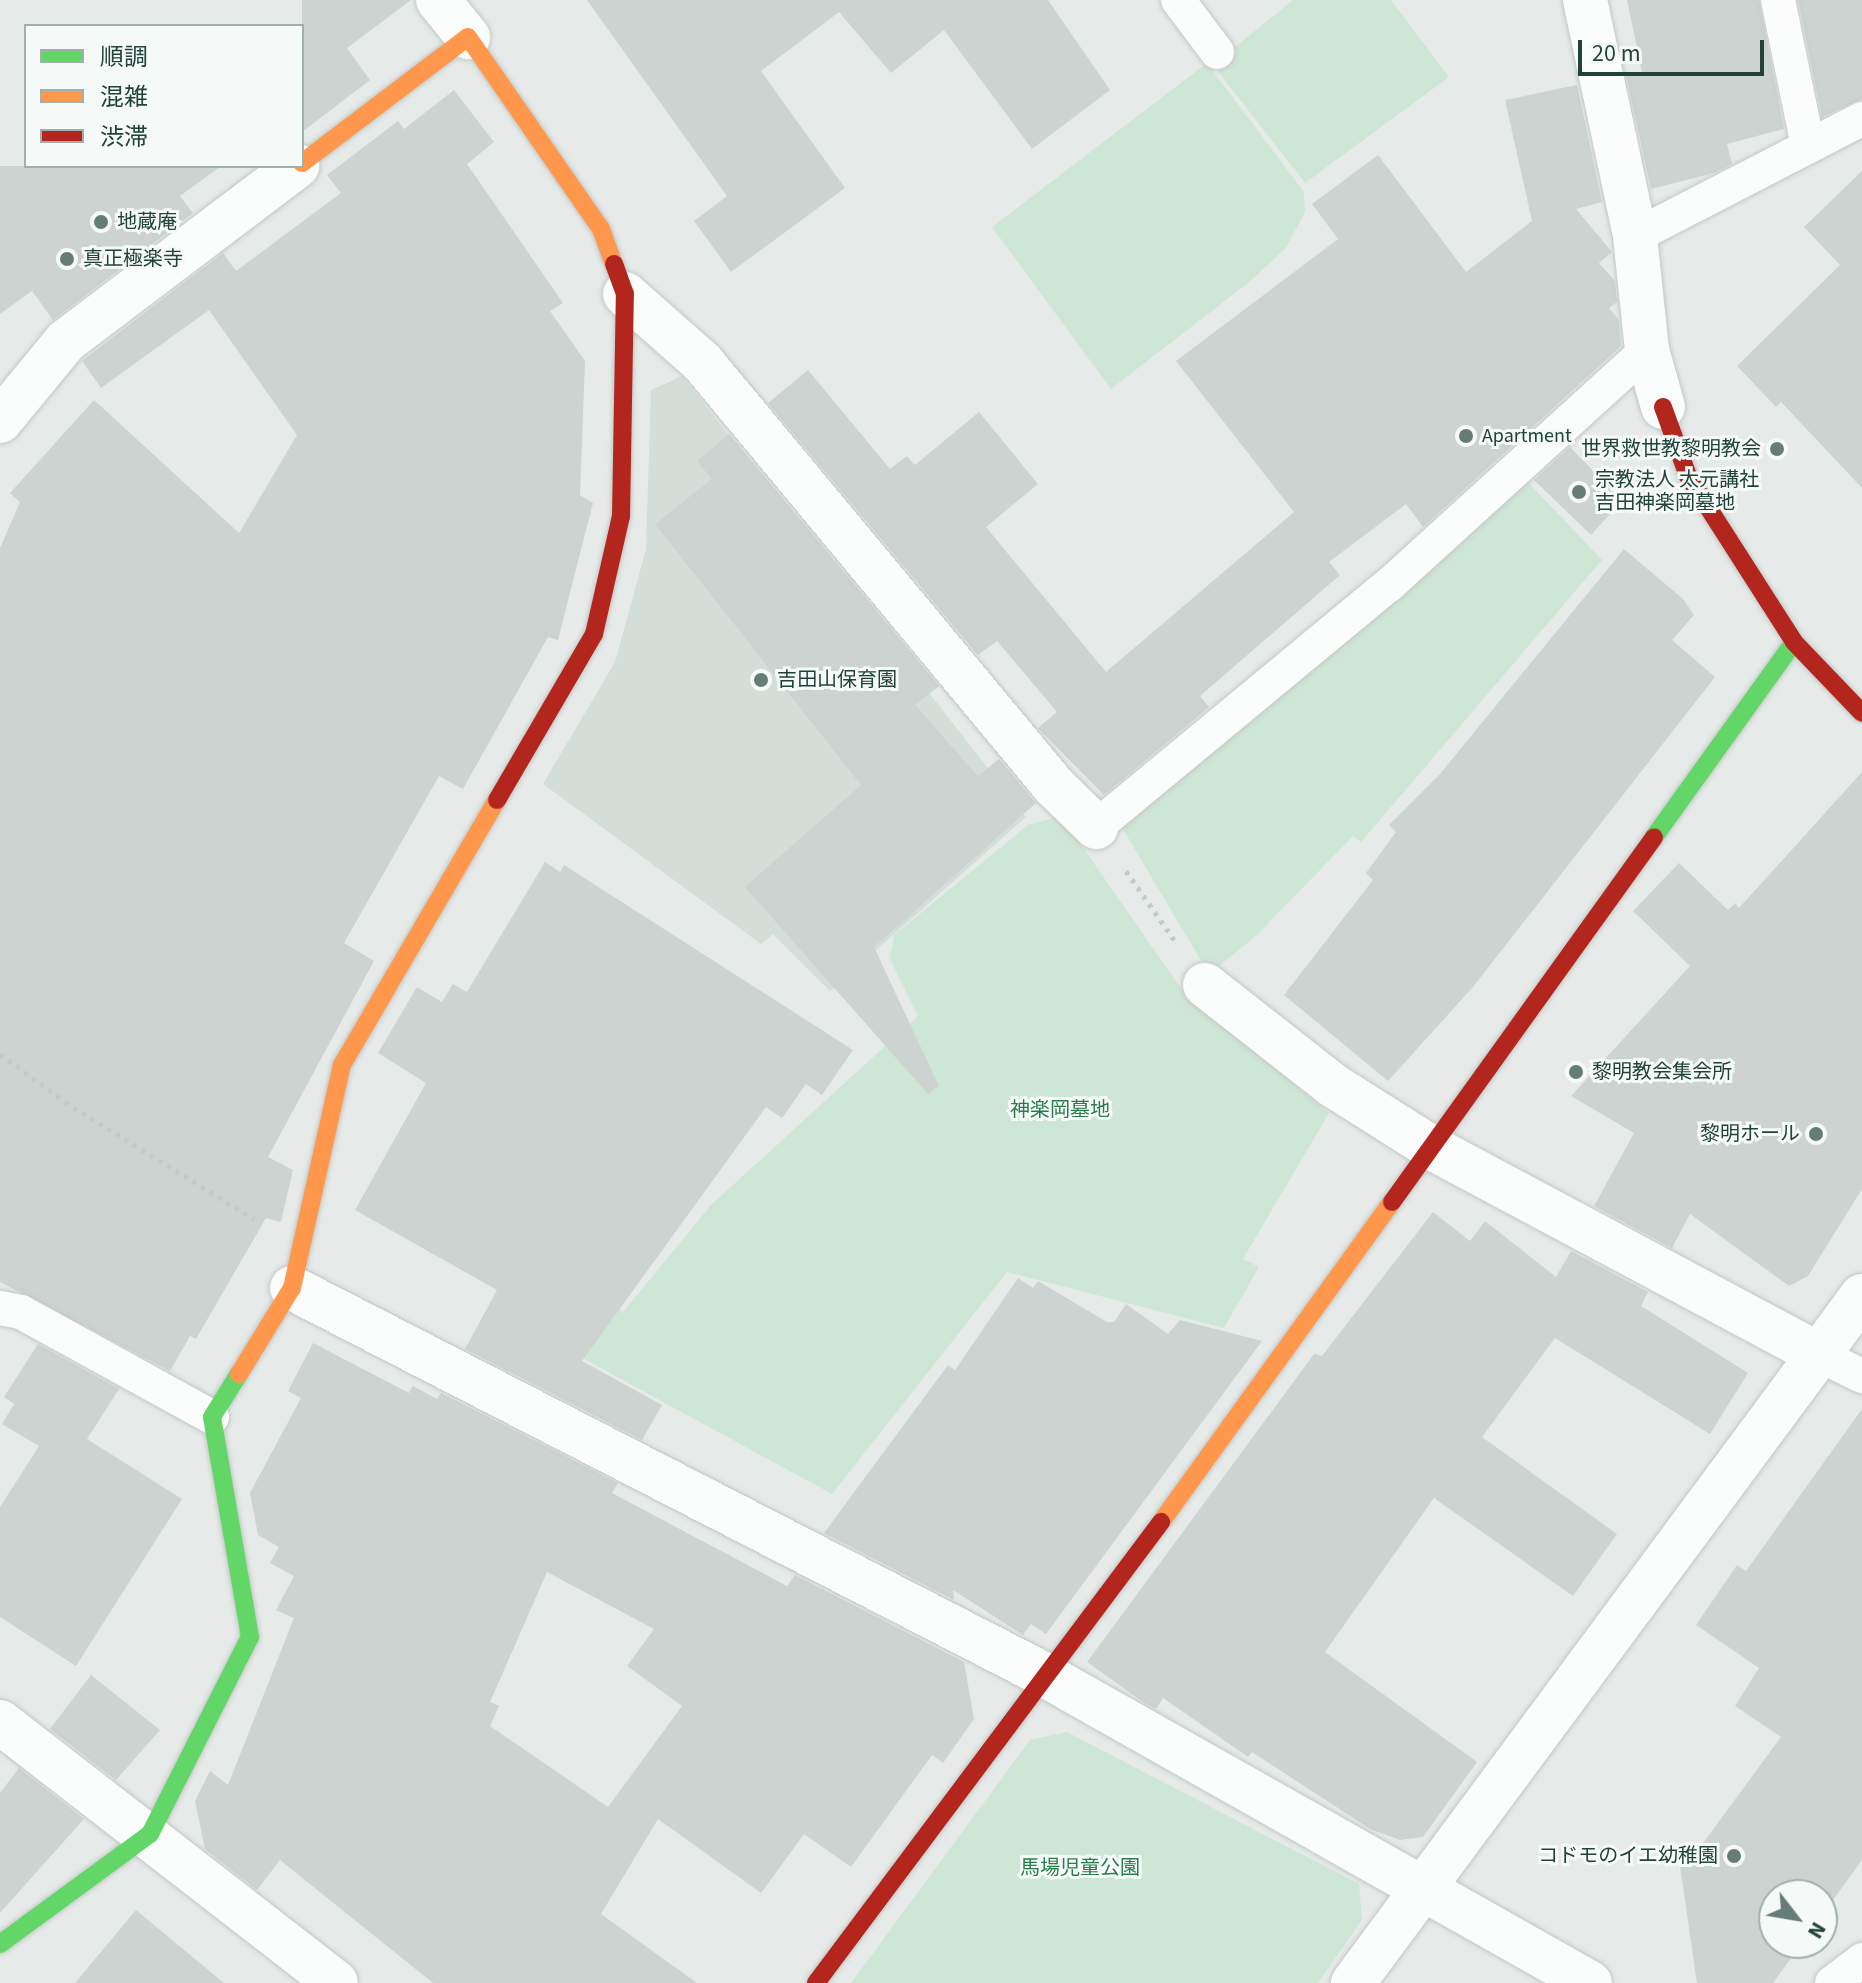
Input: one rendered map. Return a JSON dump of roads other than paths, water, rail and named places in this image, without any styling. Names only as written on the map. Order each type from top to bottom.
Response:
[{"type":"street","points":[[0,1944],[150,1834],[250,1637],[212,1417],[297,1268],[342,1065],[541,734],[594,634],[621,516],[625,294],[601,229],[468,37],[438,0]]},
{"type":"street","points":[[1585,0],[1635,236],[1647,350],[1663,407],[1688,476],[1794,642],[1862,713]]},
{"type":"street","points":[[304,161],[468,37]]},
{"type":"street","points":[[0,421],[66,341],[295,168]]},
{"type":"street","points":[[625,294],[702,362],[1054,786],[1096,827]]},
{"type":"street","points":[[816,1983],[1043,1674],[1214,1451],[1794,642]]},
{"type":"street","points":[[1205,985],[1334,1086],[1432,1148],[1819,1355]]},
{"type":"street","points":[[297,1268],[1043,1674],[1590,1983]]},
{"type":"street","points":[[1353,1983],[1420,1886],[1862,1296]]},
{"type":"street","points":[[0,1722],[150,1834],[336,1983]]},
{"type":"lane","points":[[1178,0],[1217,52]]},
{"type":"lane","points":[[1778,0],[1808,146]]},
{"type":"lane","points":[[1635,236],[1862,119]]},
{"type":"lane","points":[[1096,827],[1389,585],[1647,350]]},
{"type":"lane","points":[[0,1308],[21,1312],[212,1417]]},
{"type":"lane","points":[[1819,1355],[1862,1376]]},
{"type":"lane","points":[[1832,1983],[1862,1960]]},
{"type":"place","name":"地蔵庵","points":[[101,222]]},
{"type":"place","name":"真正極楽寺","points":[[67,259]]},
{"type":"place","name":"Apartment","points":[[1466,436]]},
{"type":"place","name":"世界救世教黎明教会","points":[[1777,449]]},
{"type":"place","name":"宗教法人 太元講社 吉田神楽岡墓地","points":[[1579,492]]},
{"type":"place","name":"吉田山保育園","points":[[761,680]]},
{"type":"place","name":"黎明教会集会所","points":[[1576,1072]]},
{"type":"place","name":"黎明ホール","points":[[1816,1134]]},
{"type":"place","name":"コドモのイエ幼稚園","points":[[1734,1856]]},
{"type":"park label","name":"神楽岡墓地","points":[[1060,1110]]},
{"type":"park label","name":"馬場児童公園","points":[[1080,1868]]}]
